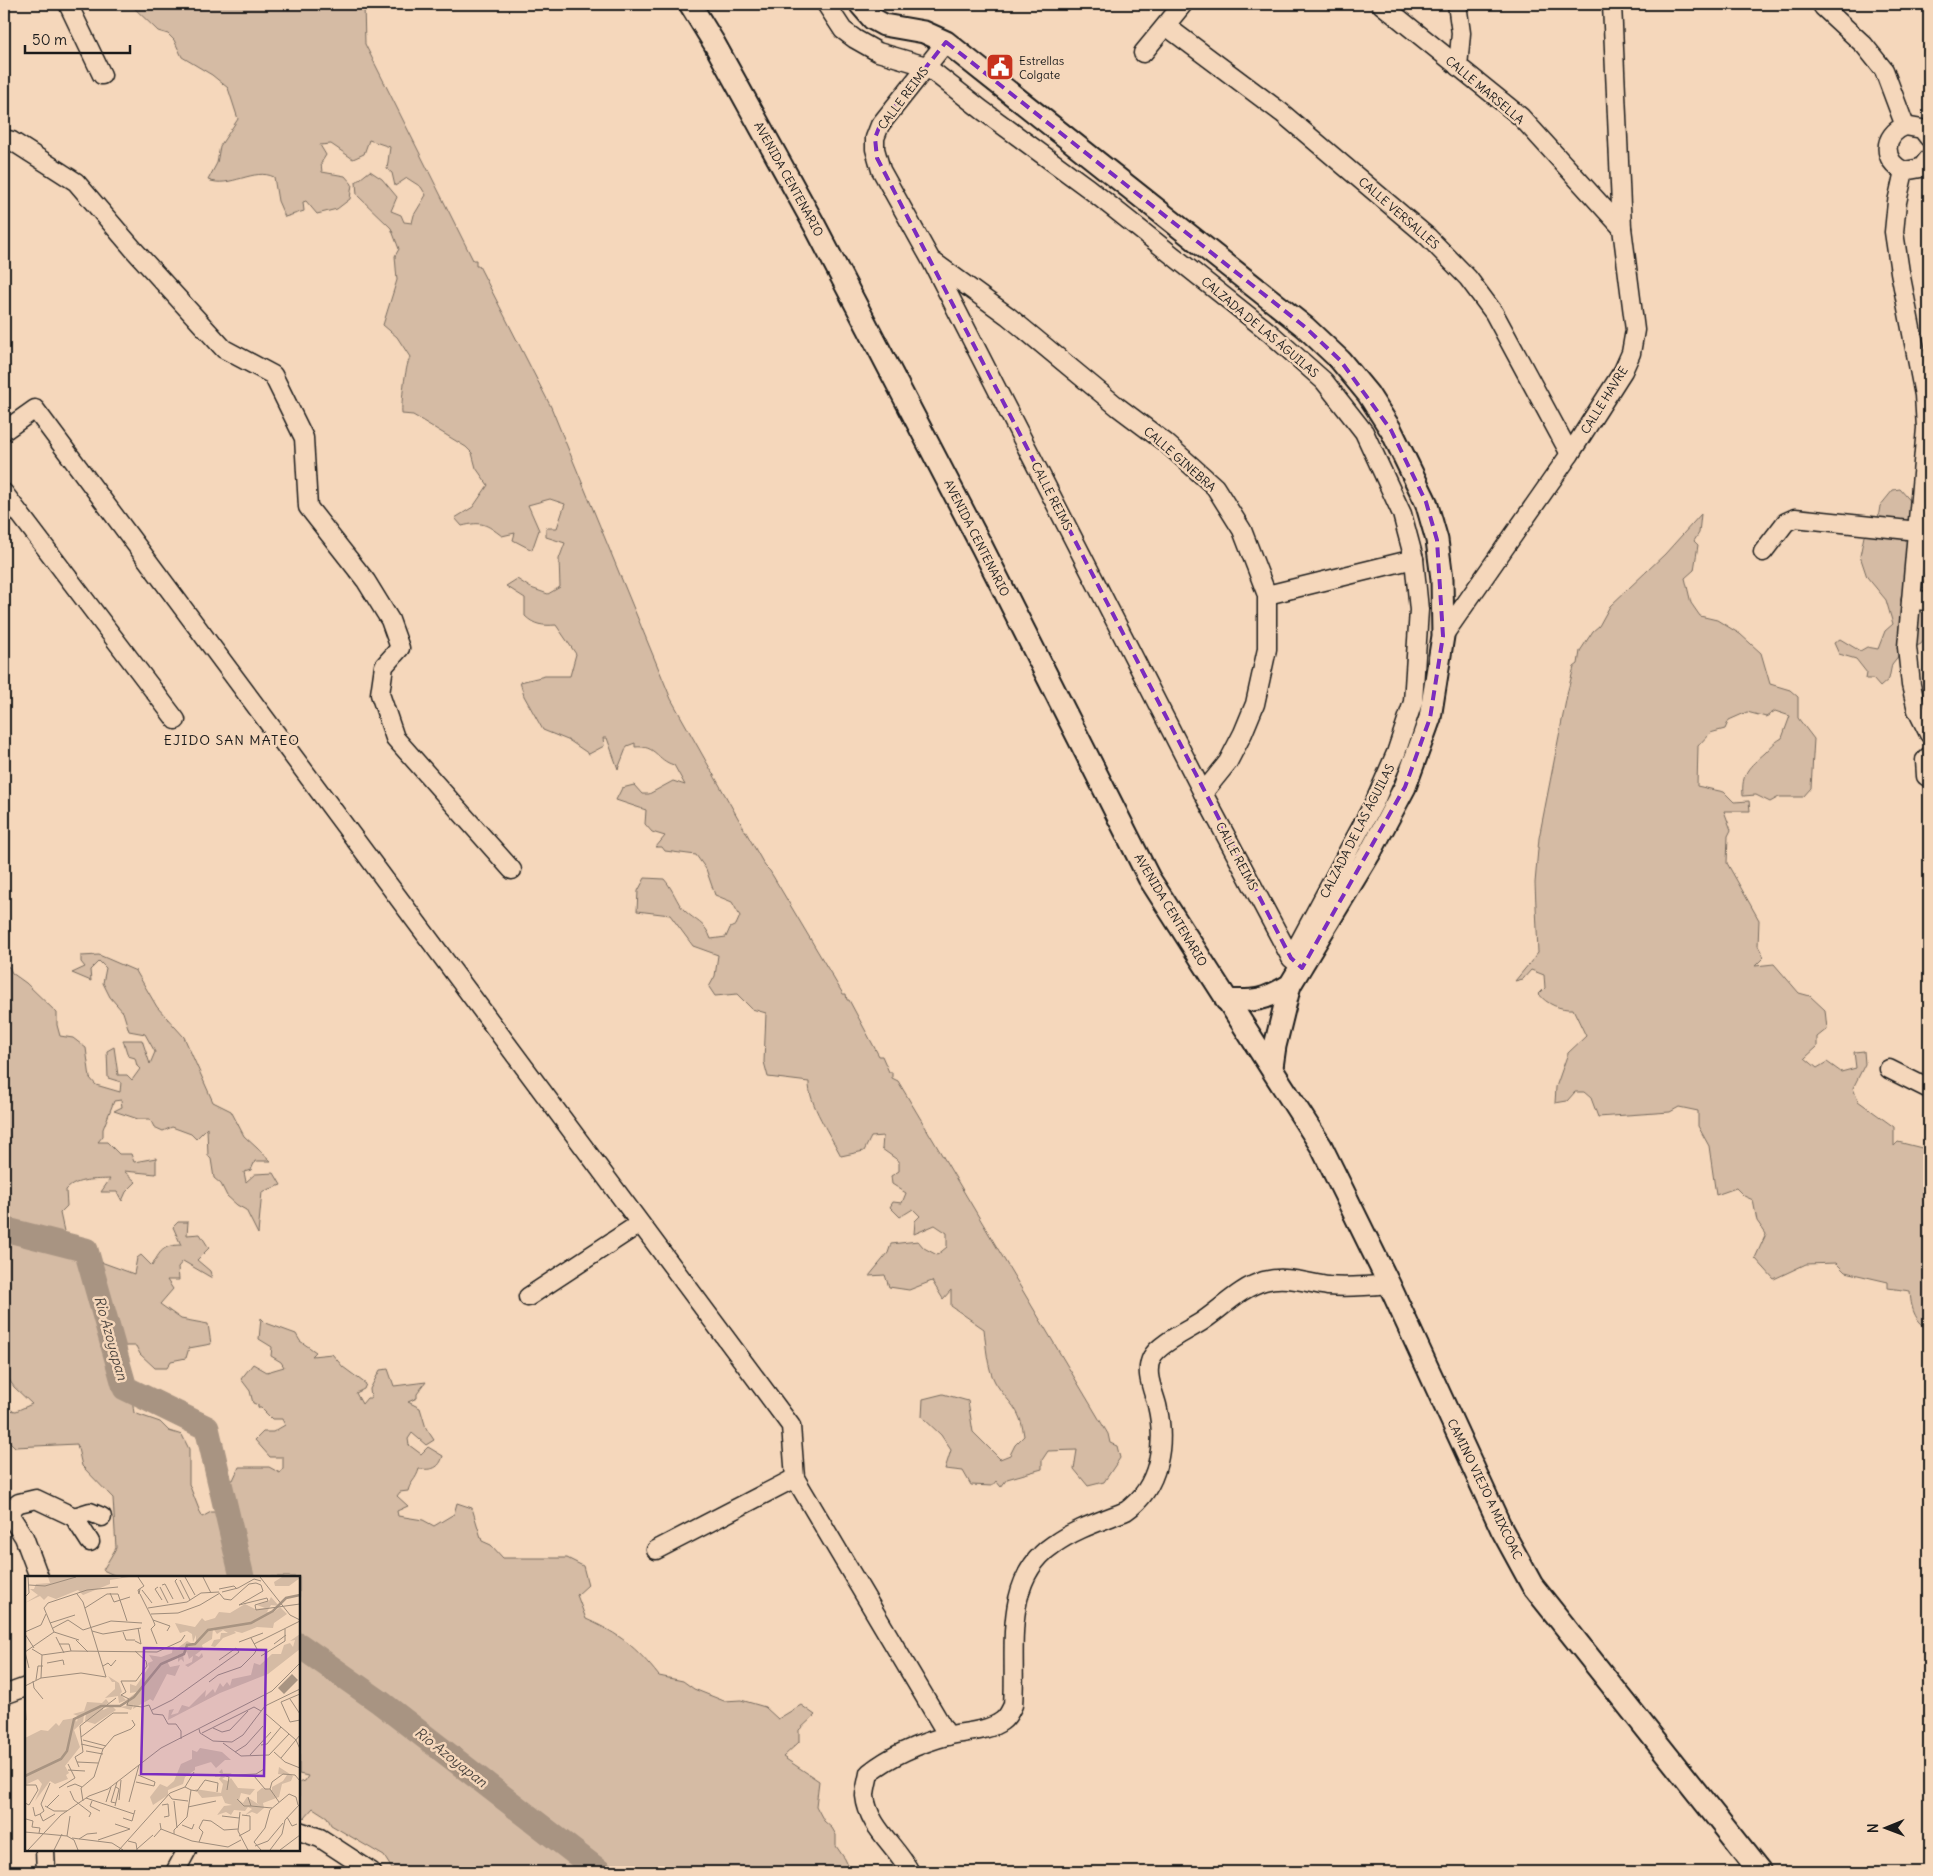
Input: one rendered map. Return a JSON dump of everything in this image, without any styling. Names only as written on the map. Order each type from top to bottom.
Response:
[{"type":"main road","name":"AVENIDA CENTENARIO","points":[[690,4],[714,43],[819,234],[982,547],[1149,878],[1226,1000],[1272,1067]]},
{"type":"main road","name":"CALZADA DE LAS ÁGUILAS","points":[[860,4],[873,19],[884,24],[924,32],[946,42],[1298,322],[1340,360],[1368,394],[1391,430],[1426,502],[1437,540],[1442,579],[1443,636],[1430,718],[1406,787],[1371,851],[1297,963],[1275,1046],[1272,1067]]},
{"type":"main road","name":"CALZADA DE LAS ÁGUILAS","points":[[1226,1000],[1261,1000],[1290,985]]},
{"type":"main road","name":"CAMINO VIEJO A MIXCOAC","points":[[1272,1067],[1322,1146],[1389,1284],[1502,1530],[1532,1585],[1760,1872]]},
{"type":"street","points":[[68,4],[102,75]]},
{"type":"street","name":"CALZADA DE LAS ÁGUILAS","points":[[826,4],[843,30],[855,39],[878,52],[926,66],[1096,194],[1270,333],[1324,381],[1364,432],[1402,514],[1414,559],[1419,610],[1413,702],[1396,753],[1375,801],[1297,963]]},
{"type":"street","points":[[1143,53],[1183,4]]},
{"type":"street","name":"CALLE MARSELLA","points":[[1381,4],[1521,117],[1622,228]]},
{"type":"street","points":[[1457,4],[1461,32],[1458,67]]},
{"type":"street","name":"CALLE HAVRE","points":[[1443,636],[1570,454],[1623,371],[1631,354],[1635,330],[1622,228],[1612,4]]},
{"type":"street","points":[[1823,7],[1864,45],[1884,70],[1921,129],[1892,134],[1887,148],[1892,162],[1904,170],[1921,168],[1929,159]]},
{"type":"street","name":"CALLE VERSALLES","points":[[1166,26],[1282,113],[1428,237],[1468,278],[1494,313],[1570,454]]},
{"type":"street","name":"CALLE REIMS","points":[[946,42],[880,125],[875,138],[875,149],[881,170],[932,260],[1203,793],[1297,963]]},
{"type":"street","points":[[4,139],[12,141],[76,182],[135,251],[224,349],[273,375],[304,438],[308,507],[366,581],[390,620],[400,648],[384,666],[380,694],[395,738],[512,870]]},
{"type":"street","points":[[1904,170],[1897,202],[1894,232],[1924,395],[1926,428],[1907,646],[1911,685],[1917,710],[1929,734]]},
{"type":"street","name":"CALLE GINEBRA","points":[[932,260],[1008,316],[1118,407],[1166,443],[1215,487],[1242,530],[1267,595],[1267,649],[1255,704],[1228,762],[1203,793]]},
{"type":"street","points":[[4,431],[35,409],[791,1426],[795,1478],[948,1736]]},
{"type":"street","points":[[4,493],[176,720]]},
{"type":"street","points":[[1763,552],[1786,522],[1795,518],[1918,531]]},
{"type":"street","points":[[1267,595],[1414,559]]},
{"type":"street","points":[[1911,600],[1929,601]]},
{"type":"street","points":[[1929,756],[1925,760],[1926,776],[1929,778]]},
{"type":"street","points":[[1889,1069],[1929,1089]]},
{"type":"street","points":[[528,1297],[639,1224]]},
{"type":"street","points":[[910,1872],[906,1862],[888,1843],[870,1815],[865,1795],[869,1773],[884,1761],[911,1748],[1001,1722],[1009,1714],[1013,1705],[1014,1626],[1018,1596],[1030,1567],[1051,1545],[1085,1527],[1126,1511],[1135,1505],[1155,1474],[1162,1438],[1148,1373],[1152,1356],[1158,1349],[1193,1328],[1250,1286],[1263,1281],[1290,1279],[1330,1286],[1389,1284]]},
{"type":"street","points":[[656,1550],[795,1478]]},
{"type":"street","points":[[39,1576],[24,1537],[5,1509],[36,1499],[74,1517],[90,1542]]},
{"type":"street","points":[[74,1517],[90,1512],[102,1517]]},
{"type":"street","points":[[4,1694],[25,1687]]},
{"type":"street","points":[[300,1831],[320,1838],[372,1872]]},
{"type":"street","points":[[45,1851],[46,1872]]},
{"type":"street","points":[[175,1872],[186,1851]]},
{"type":"highlighted area","points":[[946,42],[1305,327],[1340,360],[1391,430],[1426,502],[1437,540],[1443,636],[1430,718],[1405,787],[1302,968],[1291,958],[877,158],[875,138],[880,125]]},
{"type":"shaded area","points":[[130,4],[364,4],[365,44],[473,260],[476,260],[476,266],[479,266],[551,407],[671,699],[765,866],[770,871],[843,994],[846,994],[847,1000],[849,1000],[879,1056],[882,1056],[889,1072],[892,1072],[892,1078],[898,1081],[1108,1434],[1110,1443],[1117,1446],[1120,1458],[1104,1482],[1088,1486],[1074,1469],[1077,1450],[1048,1451],[1042,1460],[1042,1469],[1007,1479],[1001,1487],[996,1481],[992,1486],[971,1485],[963,1471],[945,1469],[951,1450],[941,1435],[922,1417],[923,1399],[943,1394],[968,1401],[973,1432],[1000,1459],[1010,1455],[1015,1445],[1024,1436],[1017,1412],[992,1376],[987,1356],[984,1329],[951,1306],[951,1290],[943,1299],[932,1281],[909,1290],[889,1287],[885,1275],[869,1276],[888,1253],[891,1244],[918,1241],[924,1248],[937,1255],[947,1247],[947,1233],[935,1225],[914,1234],[915,1221],[920,1216],[913,1209],[900,1217],[890,1207],[893,1202],[902,1203],[906,1193],[892,1184],[891,1176],[899,1171],[899,1161],[882,1149],[883,1136],[871,1137],[864,1151],[841,1156],[812,1100],[809,1082],[768,1077],[764,1062],[766,1013],[752,1009],[737,994],[715,996],[709,987],[715,976],[718,955],[693,946],[670,915],[637,911],[638,891],[645,878],[664,879],[682,907],[706,929],[711,939],[726,937],[730,928],[736,925],[740,916],[732,902],[715,895],[706,869],[696,855],[665,851],[662,847],[656,847],[665,836],[652,832],[645,824],[646,810],[616,800],[622,788],[634,785],[642,794],[649,794],[673,781],[685,785],[674,765],[663,760],[648,748],[635,747],[635,743],[627,746],[618,769],[607,738],[603,738],[604,746],[589,754],[570,741],[543,730],[524,696],[520,682],[545,676],[570,676],[576,654],[556,625],[539,624],[525,616],[525,598],[506,586],[517,579],[531,588],[548,594],[560,587],[559,559],[565,543],[546,537],[546,528],[557,528],[565,504],[550,499],[528,505],[539,530],[532,550],[513,540],[515,533],[502,536],[484,525],[462,526],[455,518],[473,507],[488,485],[476,468],[472,453],[466,447],[413,415],[402,414],[406,369],[410,357],[397,337],[383,325],[397,280],[395,256],[399,249],[391,228],[357,195],[356,182],[370,171],[382,179],[397,197],[391,211],[401,215],[404,222],[412,223],[414,215],[426,195],[421,187],[407,178],[395,186],[392,173],[387,169],[390,147],[369,140],[364,154],[353,159],[331,144],[320,145],[326,155],[321,163],[322,172],[345,176],[352,184],[350,199],[337,209],[317,214],[306,201],[303,202],[304,211],[285,217],[278,201],[274,177],[258,175],[225,182],[208,180],[217,163],[220,146],[238,119],[228,88],[212,75],[182,57],[174,40],[168,34],[158,31]]},
{"type":"shaded area","points":[[1900,489],[1928,521],[1928,549],[1918,558],[1925,587],[1920,589],[1922,609],[1929,622],[1929,633],[1921,644],[1900,654],[1892,664],[1889,679],[1880,687],[1873,679],[1866,679],[1867,673],[1856,659],[1839,654],[1834,643],[1840,639],[1860,651],[1867,647],[1878,649],[1885,631],[1893,624],[1886,600],[1867,577],[1860,556],[1864,536],[1877,525],[1880,506],[1893,490]]},
{"type":"shaded area","points":[[1701,514],[1699,533],[1694,541],[1698,545],[1694,570],[1685,578],[1691,603],[1700,616],[1717,620],[1740,634],[1761,653],[1770,684],[1790,690],[1798,697],[1798,718],[1814,739],[1811,788],[1803,797],[1779,797],[1770,802],[1756,795],[1743,796],[1743,782],[1747,771],[1772,745],[1782,738],[1790,716],[1775,711],[1766,717],[1747,712],[1729,720],[1725,729],[1710,733],[1698,746],[1697,786],[1724,792],[1734,802],[1749,801],[1750,811],[1724,811],[1731,830],[1728,836],[1727,863],[1759,920],[1758,946],[1764,957],[1755,966],[1774,964],[1799,993],[1810,996],[1825,1010],[1827,1029],[1817,1037],[1817,1047],[1805,1058],[1817,1068],[1827,1062],[1841,1072],[1856,1068],[1854,1052],[1864,1051],[1865,1064],[1853,1088],[1858,1101],[1894,1127],[1894,1146],[1898,1142],[1922,1148],[1929,1153],[1929,1329],[1920,1322],[1914,1313],[1910,1291],[1888,1288],[1888,1282],[1845,1272],[1836,1263],[1806,1264],[1774,1279],[1755,1258],[1766,1234],[1757,1221],[1753,1200],[1744,1196],[1736,1188],[1716,1195],[1709,1146],[1698,1126],[1698,1111],[1679,1107],[1670,1112],[1598,1117],[1591,1098],[1584,1092],[1575,1092],[1567,1101],[1555,1103],[1556,1087],[1568,1053],[1586,1036],[1573,1009],[1554,1006],[1539,994],[1545,988],[1544,975],[1531,970],[1523,979],[1515,981],[1538,953],[1535,883],[1539,838],[1568,690],[1574,667],[1578,664],[1580,651],[1593,631],[1599,626],[1610,606],[1665,554]]},
{"type":"shaded area","points":[[99,955],[136,971],[157,1007],[184,1037],[213,1102],[231,1111],[244,1136],[271,1161],[255,1161],[251,1170],[244,1172],[246,1182],[255,1174],[274,1173],[281,1185],[262,1192],[258,1234],[246,1210],[227,1196],[221,1184],[214,1178],[211,1159],[208,1156],[207,1128],[196,1139],[191,1134],[172,1127],[163,1131],[154,1127],[150,1119],[138,1119],[114,1111],[122,1107],[121,1100],[114,1101],[103,1129],[103,1136],[98,1142],[107,1142],[119,1154],[131,1154],[134,1162],[156,1158],[156,1174],[124,1171],[136,1182],[126,1192],[122,1201],[117,1192],[101,1192],[110,1179],[86,1180],[75,1183],[66,1190],[67,1206],[60,1213],[69,1254],[82,1249],[92,1269],[101,1262],[134,1274],[137,1258],[141,1255],[152,1266],[157,1256],[163,1250],[170,1246],[181,1245],[173,1227],[178,1222],[188,1222],[187,1235],[200,1234],[209,1248],[197,1260],[210,1271],[212,1278],[183,1261],[178,1267],[179,1280],[167,1280],[173,1289],[160,1304],[181,1319],[208,1324],[211,1344],[189,1348],[186,1358],[171,1361],[167,1368],[155,1368],[140,1354],[136,1346],[100,1346],[108,1350],[111,1359],[118,1364],[127,1376],[131,1389],[134,1413],[160,1422],[169,1431],[182,1435],[189,1449],[189,1484],[202,1517],[211,1512],[221,1512],[223,1486],[227,1480],[233,1480],[239,1467],[269,1467],[280,1473],[283,1469],[283,1457],[270,1457],[255,1440],[263,1432],[273,1432],[285,1425],[282,1419],[272,1419],[261,1408],[258,1408],[258,1405],[253,1403],[250,1391],[241,1379],[253,1364],[267,1372],[284,1367],[281,1362],[271,1356],[272,1347],[259,1339],[261,1318],[266,1323],[296,1334],[300,1341],[316,1352],[312,1356],[332,1354],[343,1367],[366,1384],[364,1389],[356,1393],[362,1404],[367,1398],[371,1398],[370,1389],[380,1370],[388,1369],[394,1386],[426,1382],[417,1394],[417,1398],[408,1402],[420,1408],[426,1428],[434,1440],[426,1445],[412,1433],[408,1439],[409,1445],[421,1454],[428,1447],[443,1456],[439,1464],[434,1468],[419,1469],[408,1491],[400,1492],[397,1496],[408,1506],[397,1511],[398,1516],[423,1520],[434,1526],[454,1514],[457,1503],[472,1508],[482,1541],[491,1545],[503,1558],[567,1558],[583,1566],[588,1585],[577,1595],[586,1619],[609,1630],[627,1642],[659,1676],[683,1681],[694,1689],[724,1701],[741,1700],[765,1707],[778,1719],[801,1705],[815,1715],[799,1730],[799,1742],[783,1757],[819,1781],[816,1806],[824,1821],[832,1828],[836,1835],[836,1846],[851,1872],[394,1872],[384,1856],[331,1825],[327,1817],[313,1808],[304,1818],[300,1814],[300,1783],[305,1781],[308,1776],[300,1774],[300,1576],[116,1576],[103,1570],[116,1548],[113,1498],[82,1466],[77,1444],[15,1447],[4,1436],[4,1409],[16,1411],[32,1404],[14,1387],[4,1372],[4,965],[9,967],[12,973],[26,983],[57,1013],[57,1025],[60,1036],[73,1038],[86,1048],[90,1078],[96,1085],[120,1092],[121,1082],[108,1078],[107,1051],[114,1047],[118,1075],[127,1075],[132,1080],[140,1069],[135,1058],[128,1056],[123,1040],[142,1040],[150,1064],[155,1052],[145,1034],[129,1031],[123,1012],[110,997],[103,983],[106,968],[99,961],[90,970],[91,981],[72,973],[85,967],[81,962],[81,956]]},
{"type":"waterway","name":"Rio Azoyapan","points":[[4,1229],[86,1250],[125,1388],[207,1428],[242,1576]]},
{"type":"waterway","name":"Rio Azoyapan","points":[[300,1646],[380,1702],[600,1872]]},
{"type":"place","name":"Estrellas Colgate","points":[[1000,67]]},
{"type":"district","name":"EJIDO SAN MATEO","points":[[232,740]]}]
